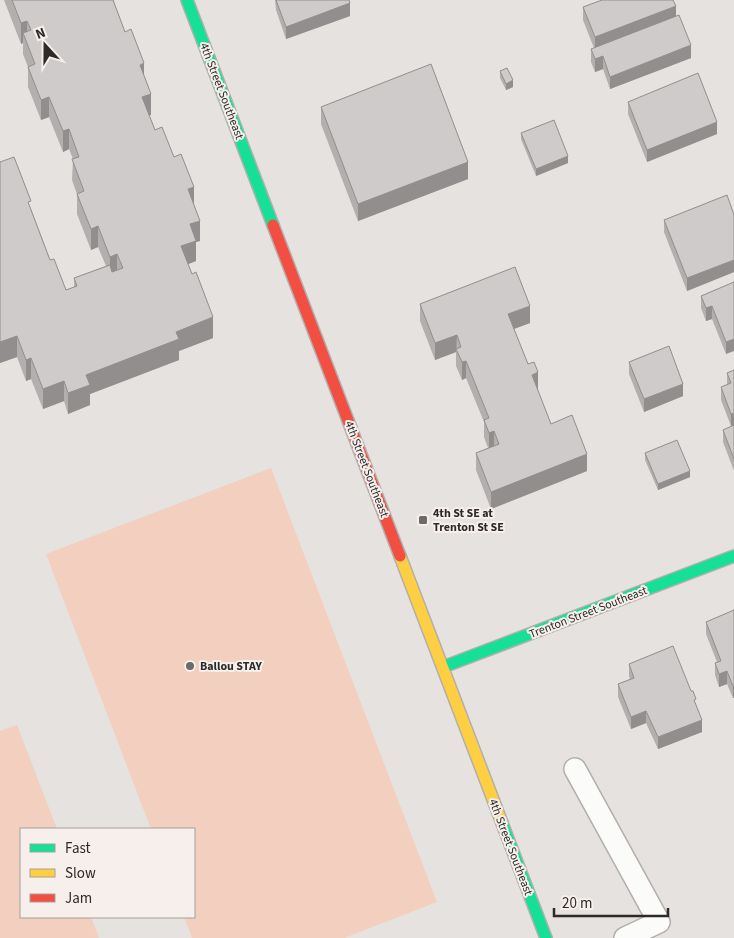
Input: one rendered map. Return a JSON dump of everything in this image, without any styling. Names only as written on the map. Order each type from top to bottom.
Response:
[{"type":"street","name":"4th Street Southeast","points":[[187,0],[546,938]]},
{"type":"street","name":"Trenton Street Southeast","points":[[443,667],[734,556]]},
{"type":"lane","points":[[575,769],[659,922],[625,938]]},
{"type":"shaded area","points":[[271,468],[437,902],[344,938],[192,938],[184,918],[195,918],[195,828],[151,828],[46,554]]},
{"type":"shaded area","points":[[17,725],[57,828],[20,828],[20,918],[91,918],[99,938],[0,938],[0,731]]},
{"type":"building","points":[[12,0],[113,0],[125,32],[131,29],[144,63],[140,65],[151,94],[142,97],[155,130],[162,127],[174,157],[181,154],[194,187],[188,189],[200,221],[190,224],[196,241],[181,246],[192,274],[196,272],[213,317],[176,332],[179,339],[86,375],[90,385],[68,393],[64,381],[43,389],[31,358],[26,360],[17,336],[0,342],[0,162],[14,157],[31,201],[28,202],[50,260],[54,259],[66,290],[77,286],[74,278],[110,265],[112,272],[123,268],[117,254],[110,257],[98,226],[91,229],[77,194],[84,191],[72,159],[79,157],[69,129],[63,131],[49,97],[41,100],[28,67],[35,64],[23,33],[31,30],[27,21],[21,23]]},
{"type":"building","points":[[276,0],[349,0],[350,3],[286,27]]},
{"type":"building","points":[[602,0],[673,0],[676,6],[595,37],[583,7]]},
{"type":"building","points":[[679,15],[691,45],[610,77],[603,56],[595,59],[591,49]]},
{"type":"building","points":[[431,64],[468,162],[358,204],[321,107]]},
{"type":"building","points":[[507,68],[513,80],[506,84],[500,71]]},
{"type":"building","points":[[698,73],[717,122],[647,150],[628,102]]},
{"type":"building","points":[[554,120],[568,156],[536,169],[521,133]]},
{"type":"building","points":[[727,195],[734,215],[734,260],[687,278],[664,220]]},
{"type":"building","points":[[515,267],[530,306],[508,314],[528,364],[534,362],[538,372],[532,375],[551,424],[572,415],[587,454],[491,492],[476,453],[499,444],[494,431],[489,433],[484,420],[489,418],[466,361],[462,362],[456,349],[461,347],[457,335],[435,343],[420,304]]},
{"type":"building","points":[[734,282],[734,339],[726,342],[712,306],[706,308],[701,296]]},
{"type":"building","points":[[669,346],[683,384],[644,399],[629,362]]},
{"type":"building","points":[[734,370],[734,413],[731,414],[721,387],[731,383],[727,373]]},
{"type":"building","points":[[734,425],[734,459],[723,430]]},
{"type":"building","points":[[677,440],[690,471],[658,484],[645,453]]},
{"type":"building","points":[[734,610],[733,686],[727,671],[719,674],[715,663],[721,661],[706,622]]},
{"type":"building","points":[[673,646],[691,691],[693,691],[696,699],[694,700],[702,720],[658,737],[646,711],[631,717],[618,684],[634,678],[629,664]]},
{"type":"traffic: fast","points":[[187,0],[273,225]]},
{"type":"traffic: fast","points":[[443,667],[734,556]]},
{"type":"traffic: fast","points":[[502,823],[546,938]]},
{"type":"traffic: slow","points":[[400,556],[502,823]]},
{"type":"traffic: jam","points":[[273,225],[400,556]]},
{"type":"place","name":"4th St SE at Trenton St SE","points":[[423,520]]},
{"type":"place","name":"Ballou STAY","points":[[190,666]]}]
